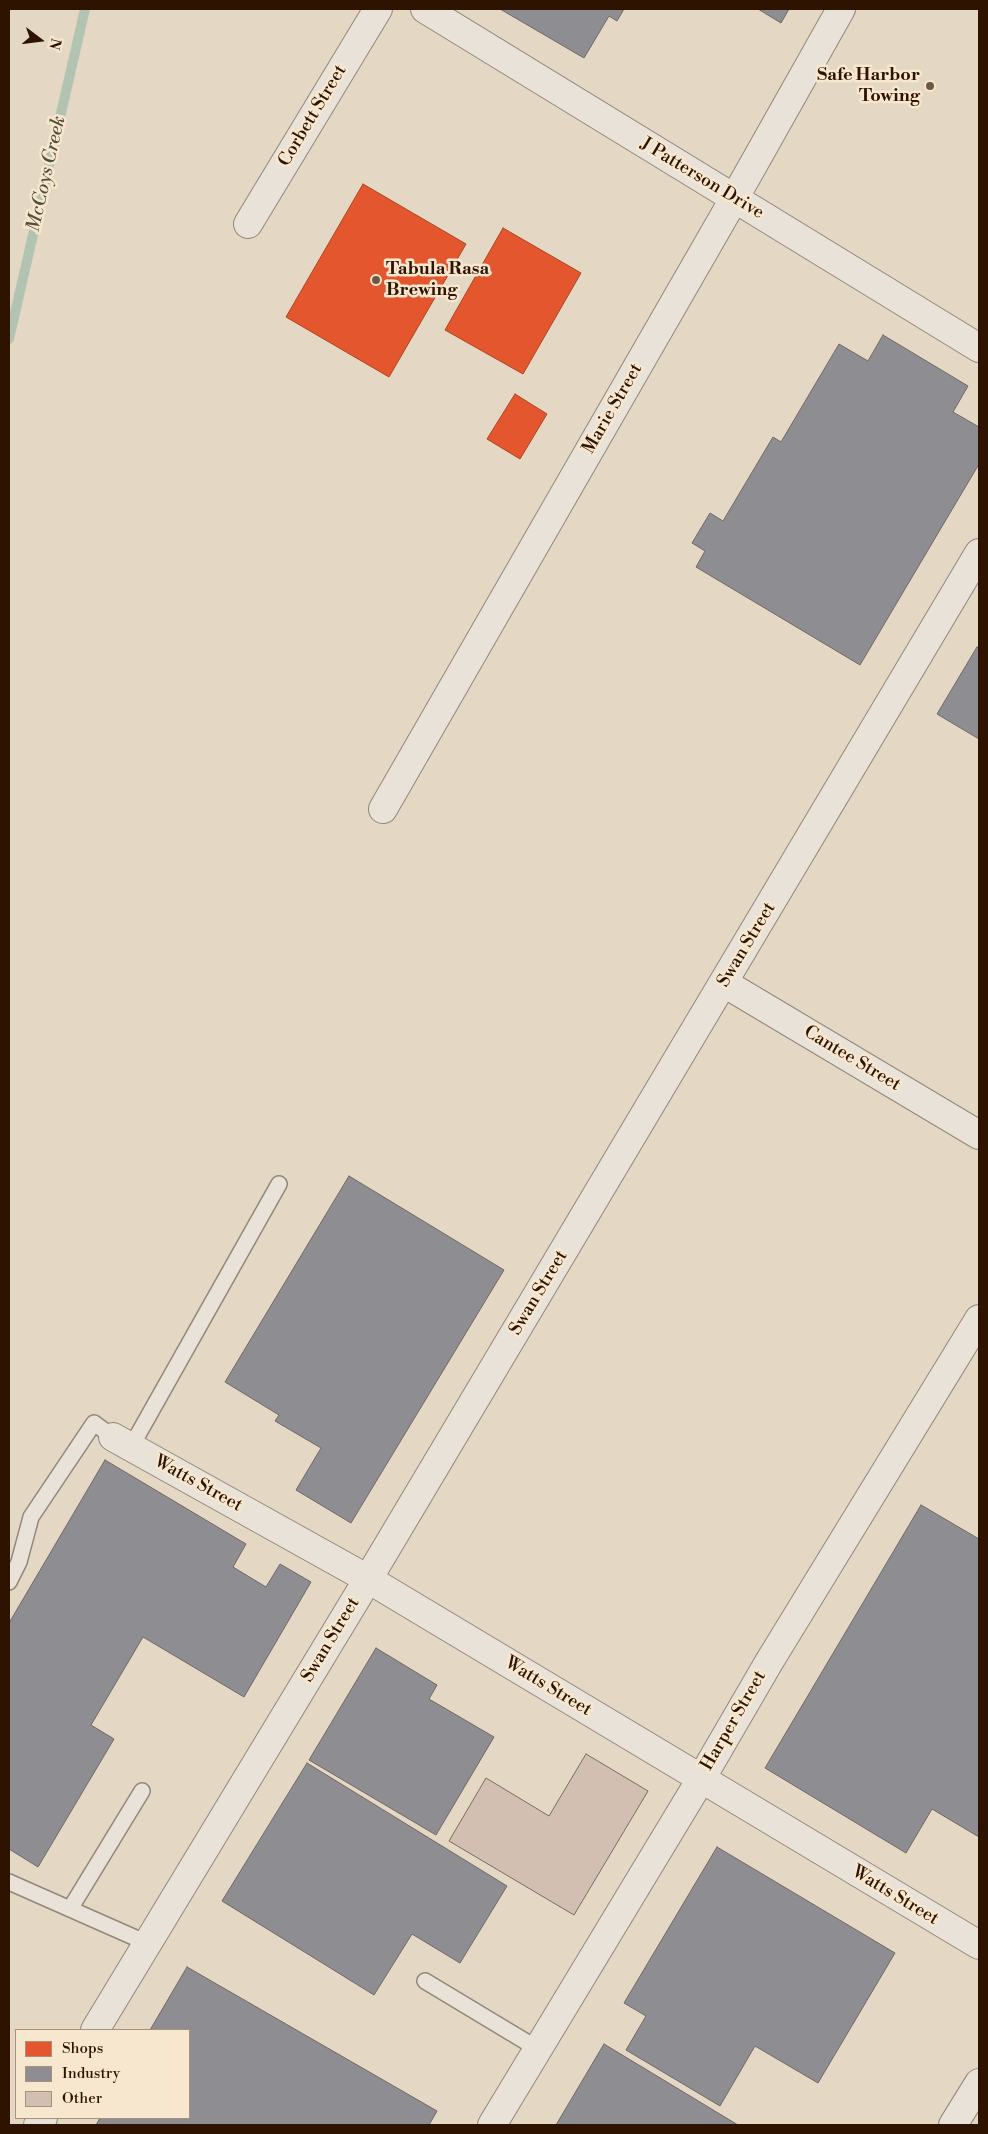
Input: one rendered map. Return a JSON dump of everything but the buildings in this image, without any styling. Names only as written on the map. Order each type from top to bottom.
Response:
[{"type":"street","name":"Corbett Street","points":[[248,224],[378,9]]},
{"type":"street","name":"J Patterson Drive","points":[[425,9],[979,348]]},
{"type":"street","name":"Marie Street","points":[[383,809],[734,199],[841,9]]},
{"type":"street","name":"Swan Street","points":[[96,2029],[368,1579],[979,553]]},
{"type":"street","name":"Cantee Street","points":[[724,983],[979,1135]]},
{"type":"street","name":"Harper Street","points":[[492,2125],[701,1779],[768,1662],[979,1320]]},
{"type":"street","name":"Watts Street","points":[[122,1442],[368,1579],[979,1945]]},
{"type":"street","points":[[953,2125],[979,2082]]},
{"type":"lane","points":[[9,1582],[19,1562],[31,1517],[94,1423],[122,1442],[279,1184]]},
{"type":"lane","points":[[70,1909],[142,1792]]},
{"type":"lane","points":[[9,1882],[147,1944]]},
{"type":"lane","points":[[425,1982],[538,2049]]},
{"type":"waterway","name":"McCoys Creek","points":[[9,339],[85,9]]},
{"type":"place","name":"Safe Harbor Towing","points":[[930,86]]},
{"type":"place","name":"Tabula Rasa Brewing","points":[[376,280]]}]
